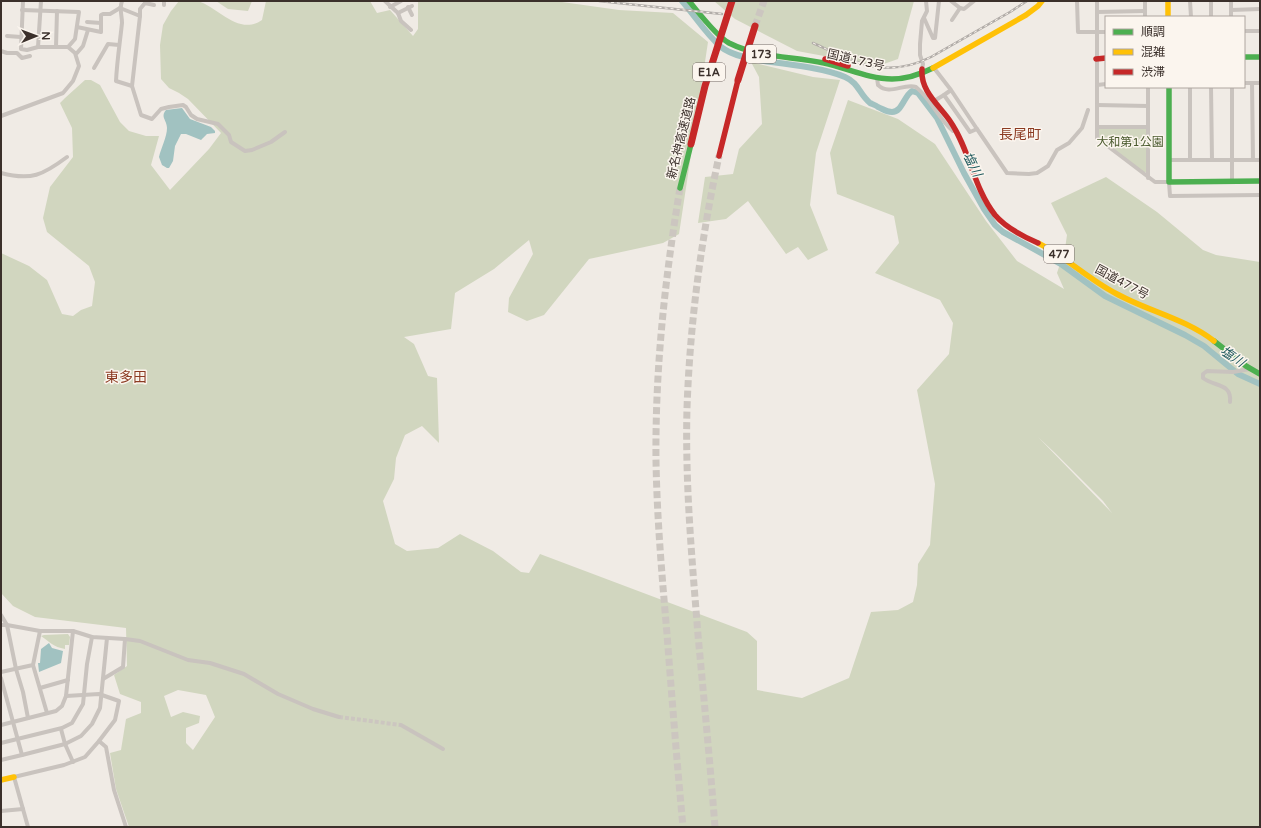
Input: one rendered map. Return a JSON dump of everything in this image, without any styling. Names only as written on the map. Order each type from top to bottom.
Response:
[{"type":"main road","name":"国道173号","points":[[689,1],[711,28],[727,42],[743,49],[761,54],[824,64],[878,78],[894,79],[913,76],[1009,21],[1032,7],[1037,1]]},
{"type":"main road","name":"国道173号","points":[[694,1],[714,26],[739,44],[753,48],[838,62],[876,74],[892,75],[934,68],[1026,15],[1042,1]]},
{"type":"main road","name":"新名神高速道路","points":[[680,188],[705,86],[732,1]]},
{"type":"main road","points":[[1168,1],[1168,16]]},
{"type":"main road","name":"E1A","points":[[719,156],[738,80],[755,26]]},
{"type":"main road","points":[[1245,57],[1260,57]]},
{"type":"main road","points":[[1096,58],[1105,58]]},
{"type":"main road","name":"国道477号","points":[[922,71],[924,86],[957,134],[987,203],[996,216],[1011,229],[1028,240],[1052,250],[1066,258],[1086,275],[1105,288],[1128,300],[1184,322],[1202,332],[1251,369],[1260,374]]},
{"type":"main road","points":[[1169,88],[1170,182],[1260,181]]},
{"type":"main road","points":[[1,780],[14,777]]},
{"type":"street","points":[[1,116],[63,93],[72,81],[79,66],[75,53],[68,47],[38,47],[27,50],[21,49],[23,1]]},
{"type":"street","points":[[38,47],[41,1]]},
{"type":"street","points":[[122,1],[120,8],[122,21],[116,81],[132,86]]},
{"type":"street","points":[[384,1],[398,13],[401,21],[411,30]]},
{"type":"street","points":[[390,7],[401,1]]},
{"type":"street","points":[[922,71],[923,64],[920,55],[920,44],[922,35],[922,21],[927,11],[926,1]]},
{"type":"street","points":[[924,18],[933,38],[935,38],[939,1]]},
{"type":"street","points":[[951,1],[960,8],[964,9],[974,1]]},
{"type":"street","points":[[1077,1],[1078,32],[1105,32]]},
{"type":"street","points":[[1097,1],[1096,58],[1098,138],[1148,178],[1155,182],[1170,182],[1170,196],[1260,195]]},
{"type":"street","points":[[1145,1],[1145,16]]},
{"type":"street","points":[[1190,1],[1191,16]]},
{"type":"street","points":[[1211,1],[1211,16]]},
{"type":"street","points":[[1231,1],[1231,16]]},
{"type":"street","points":[[154,5],[145,3],[140,9],[132,86],[141,115],[152,119],[162,109],[183,105],[186,106],[191,115],[197,119],[218,124],[229,135],[231,142],[245,151],[252,150],[265,144],[284,132]]},
{"type":"street","points":[[398,13],[410,7],[412,15]]},
{"type":"street","points":[[120,8],[140,16]]},
{"type":"street","points":[[77,27],[100,32],[101,15],[110,14],[120,8]]},
{"type":"street","points":[[952,20],[960,8]]},
{"type":"street","points":[[1231,10],[1260,9]]},
{"type":"street","points":[[22,10],[79,12],[75,39],[68,47]]},
{"type":"street","points":[[56,47],[57,11]]},
{"type":"street","points":[[1097,12],[1145,11]]},
{"type":"street","points":[[87,22],[101,23]]},
{"type":"street","points":[[77,53],[83,46],[88,30]]},
{"type":"street","points":[[1245,31],[1260,31]]},
{"type":"street","points":[[7,36],[21,37]]},
{"type":"street","points":[[94,68],[108,44],[119,45]]},
{"type":"street","points":[[1,51],[7,53],[17,53],[22,58],[30,56]]},
{"type":"street","points":[[934,68],[951,90],[1007,173],[1037,173],[1048,166],[1057,150],[1069,143],[1082,128],[1088,110]]},
{"type":"street","points":[[878,78],[878,85],[884,89],[890,90],[906,86],[916,87],[927,98],[940,118],[957,134]]},
{"type":"street","points":[[1245,83],[1260,83]]},
{"type":"street","points":[[1252,83],[1253,160]]},
{"type":"street","points":[[1097,84],[1105,84]]},
{"type":"street","points":[[1148,88],[1148,178]]},
{"type":"street","points":[[1190,88],[1190,160]]},
{"type":"street","points":[[1211,88],[1212,160]]},
{"type":"street","points":[[1232,88],[1232,181]]},
{"type":"street","points":[[934,101],[951,90]]},
{"type":"street","points":[[944,95],[970,132],[977,129]]},
{"type":"street","points":[[1097,105],[1148,106]]},
{"type":"street","points":[[1097,127],[1148,127]]},
{"type":"street","points":[[1,173],[14,176],[40,175],[67,157]]},
{"type":"street","points":[[1169,160],[1260,160]]},
{"type":"street","points":[[1230,402],[1231,394],[1229,391],[1218,384],[1203,378],[1203,374],[1207,371],[1233,372],[1251,369]]},
{"type":"street","points":[[1,615],[7,625],[28,718]]},
{"type":"street","points":[[1,625],[40,631],[73,631],[92,637],[125,639],[140,642],[188,660],[210,663],[244,674],[278,694],[313,709],[339,717]]},
{"type":"street","points":[[40,631],[33,665],[46,713]]},
{"type":"street","points":[[1,725],[56,711],[62,706],[66,696],[73,631]]},
{"type":"street","points":[[1,743],[61,729],[72,723],[83,704],[92,637]]},
{"type":"street","points":[[1,760],[65,744],[81,736],[92,724],[100,708],[107,638]]},
{"type":"street","points":[[103,679],[123,667],[125,639]]},
{"type":"street","points":[[1,672],[33,665]]},
{"type":"street","points":[[1,678],[22,755]]},
{"type":"street","points":[[40,688],[68,680]]},
{"type":"street","points":[[28,827],[14,777],[64,766],[85,756],[115,720],[119,701],[101,694],[66,696]]},
{"type":"street","points":[[401,725],[443,749]]},
{"type":"street","points":[[61,729],[65,744],[73,762]]},
{"type":"street","points":[[99,741],[106,747],[114,790],[126,827]]},
{"type":"street","points":[[1,811],[23,809]]},
{"type":"green space","points":[[179,1],[198,1],[206,4],[229,19],[245,25],[254,24],[262,20],[266,1],[370,1],[377,13],[390,10],[413,36],[418,29],[418,1],[555,1],[619,10],[673,13],[708,42],[679,234],[663,243],[589,259],[544,315],[527,321],[508,312],[509,298],[533,254],[529,240],[494,269],[455,293],[451,329],[404,337],[414,344],[428,376],[437,378],[439,443],[422,426],[405,435],[396,458],[394,479],[383,501],[395,544],[407,551],[438,548],[460,534],[493,551],[521,572],[529,573],[540,554],[747,632],[757,641],[757,690],[802,698],[849,678],[871,612],[898,610],[913,602],[917,585],[918,564],[930,545],[935,484],[917,390],[949,354],[953,323],[940,300],[875,273],[899,243],[894,216],[837,194],[830,153],[848,100],[898,119],[935,144],[986,221],[1017,261],[1064,289],[1057,273],[1065,249],[1067,235],[1051,203],[1106,177],[1157,212],[1203,250],[1216,255],[1260,262],[1260,827],[129,827],[116,789],[110,753],[121,750],[126,719],[141,713],[141,702],[120,694],[114,675],[127,666],[126,628],[35,617],[13,606],[1,593],[1,253],[29,266],[47,280],[62,314],[73,316],[81,310],[92,306],[95,282],[89,266],[47,232],[43,218],[50,187],[73,157],[72,128],[60,103],[85,80],[91,80],[100,85],[120,122],[129,131],[146,136],[159,136],[151,165],[170,190],[209,149],[221,133],[188,99],[169,88],[161,79],[160,45],[163,25]],"holes":[[[1038,437],[1103,501],[1112,513]],[[178,690],[206,695],[215,717],[193,750],[186,743],[186,728],[199,723],[200,716],[183,712],[171,717],[164,696]]]},
{"type":"green space","points":[[216,1],[252,1],[248,11],[228,9]]},
{"type":"green space","points":[[714,1],[914,1],[898,59],[878,66],[797,51],[735,19]]},
{"type":"green space","points":[[751,62],[813,77],[840,80],[816,153],[810,205],[828,250],[808,260],[798,247],[786,254],[748,201],[726,219],[698,223],[705,177],[733,174],[739,149],[762,124],[759,77]]},
{"type":"green space","name":"大和第1公園","points":[[1146,127],[1146,172],[1144,173],[1098,137],[1098,128]]},
{"type":"green space","points":[[68,634],[70,637],[69,645],[65,645],[65,649],[55,646],[41,636],[44,635]]},
{"type":"water","points":[[182,108],[190,119],[211,127],[215,133],[207,134],[201,140],[186,134],[181,134],[175,146],[173,161],[169,168],[167,168],[162,165],[159,157],[167,131],[164,112],[166,110]]},
{"type":"water","points":[[49,643],[52,648],[63,651],[61,663],[39,672],[38,663],[40,663],[41,649]]},
{"type":"waterway","name":"塩川","points":[[682,1],[705,31],[721,47],[736,55],[816,69],[845,77],[850,79],[856,85],[866,100],[888,112],[895,111],[901,107],[909,93],[912,91],[918,93],[937,118],[964,173],[984,209],[995,225],[1003,232],[1061,264],[1105,296],[1185,335],[1204,346],[1238,374],[1260,384]]},
{"type":"tunnel","points":[[755,26],[764,1]]},
{"type":"tunnel","points":[[715,827],[691,550],[687,465],[687,408],[688,376],[697,281],[719,156]]},
{"type":"tunnel","points":[[680,188],[670,256],[659,358],[656,461],[657,504],[683,827]]},
{"type":"tunnel","points":[[339,717],[401,725]]},
{"type":"railway","points":[[599,1],[722,14]]},
{"type":"railway","points":[[813,43],[870,66],[885,68],[899,67],[914,64],[931,57],[1027,1]]},
{"type":"traffic: fast","points":[[689,1],[708,24],[724,40],[740,48],[764,54],[824,63],[883,79],[908,77],[933,68]]},
{"type":"traffic: fast","points":[[1245,57],[1260,57]]},
{"type":"traffic: fast","points":[[1169,88],[1169,182],[1260,181]]},
{"type":"traffic: fast","points":[[680,188],[691,144]]},
{"type":"traffic: fast","points":[[1214,341],[1246,366],[1260,374]]},
{"type":"traffic: slow","points":[[933,68],[1026,15],[1042,1]]},
{"type":"traffic: slow","points":[[1168,1],[1168,16]]},
{"type":"traffic: slow","points":[[1038,243],[1115,293],[1178,320],[1214,341]]},
{"type":"traffic: slow","points":[[1,780],[14,777]]},
{"type":"traffic: jam","points":[[691,144],[705,86],[732,1]]},
{"type":"traffic: jam","points":[[738,80],[755,26]]},
{"type":"traffic: jam","points":[[1096,59],[1105,58]]},
{"type":"traffic: jam","points":[[825,59],[848,66]]},
{"type":"traffic: jam","points":[[922,69],[922,77],[927,91],[957,132],[976,181],[995,215],[1009,228],[1038,243]]},
{"type":"traffic: jam","points":[[719,156],[738,80]]},
{"type":"district","name":"長尾町","points":[[1020,134]]},
{"type":"district","name":"東多田","points":[[126,377]]}]
